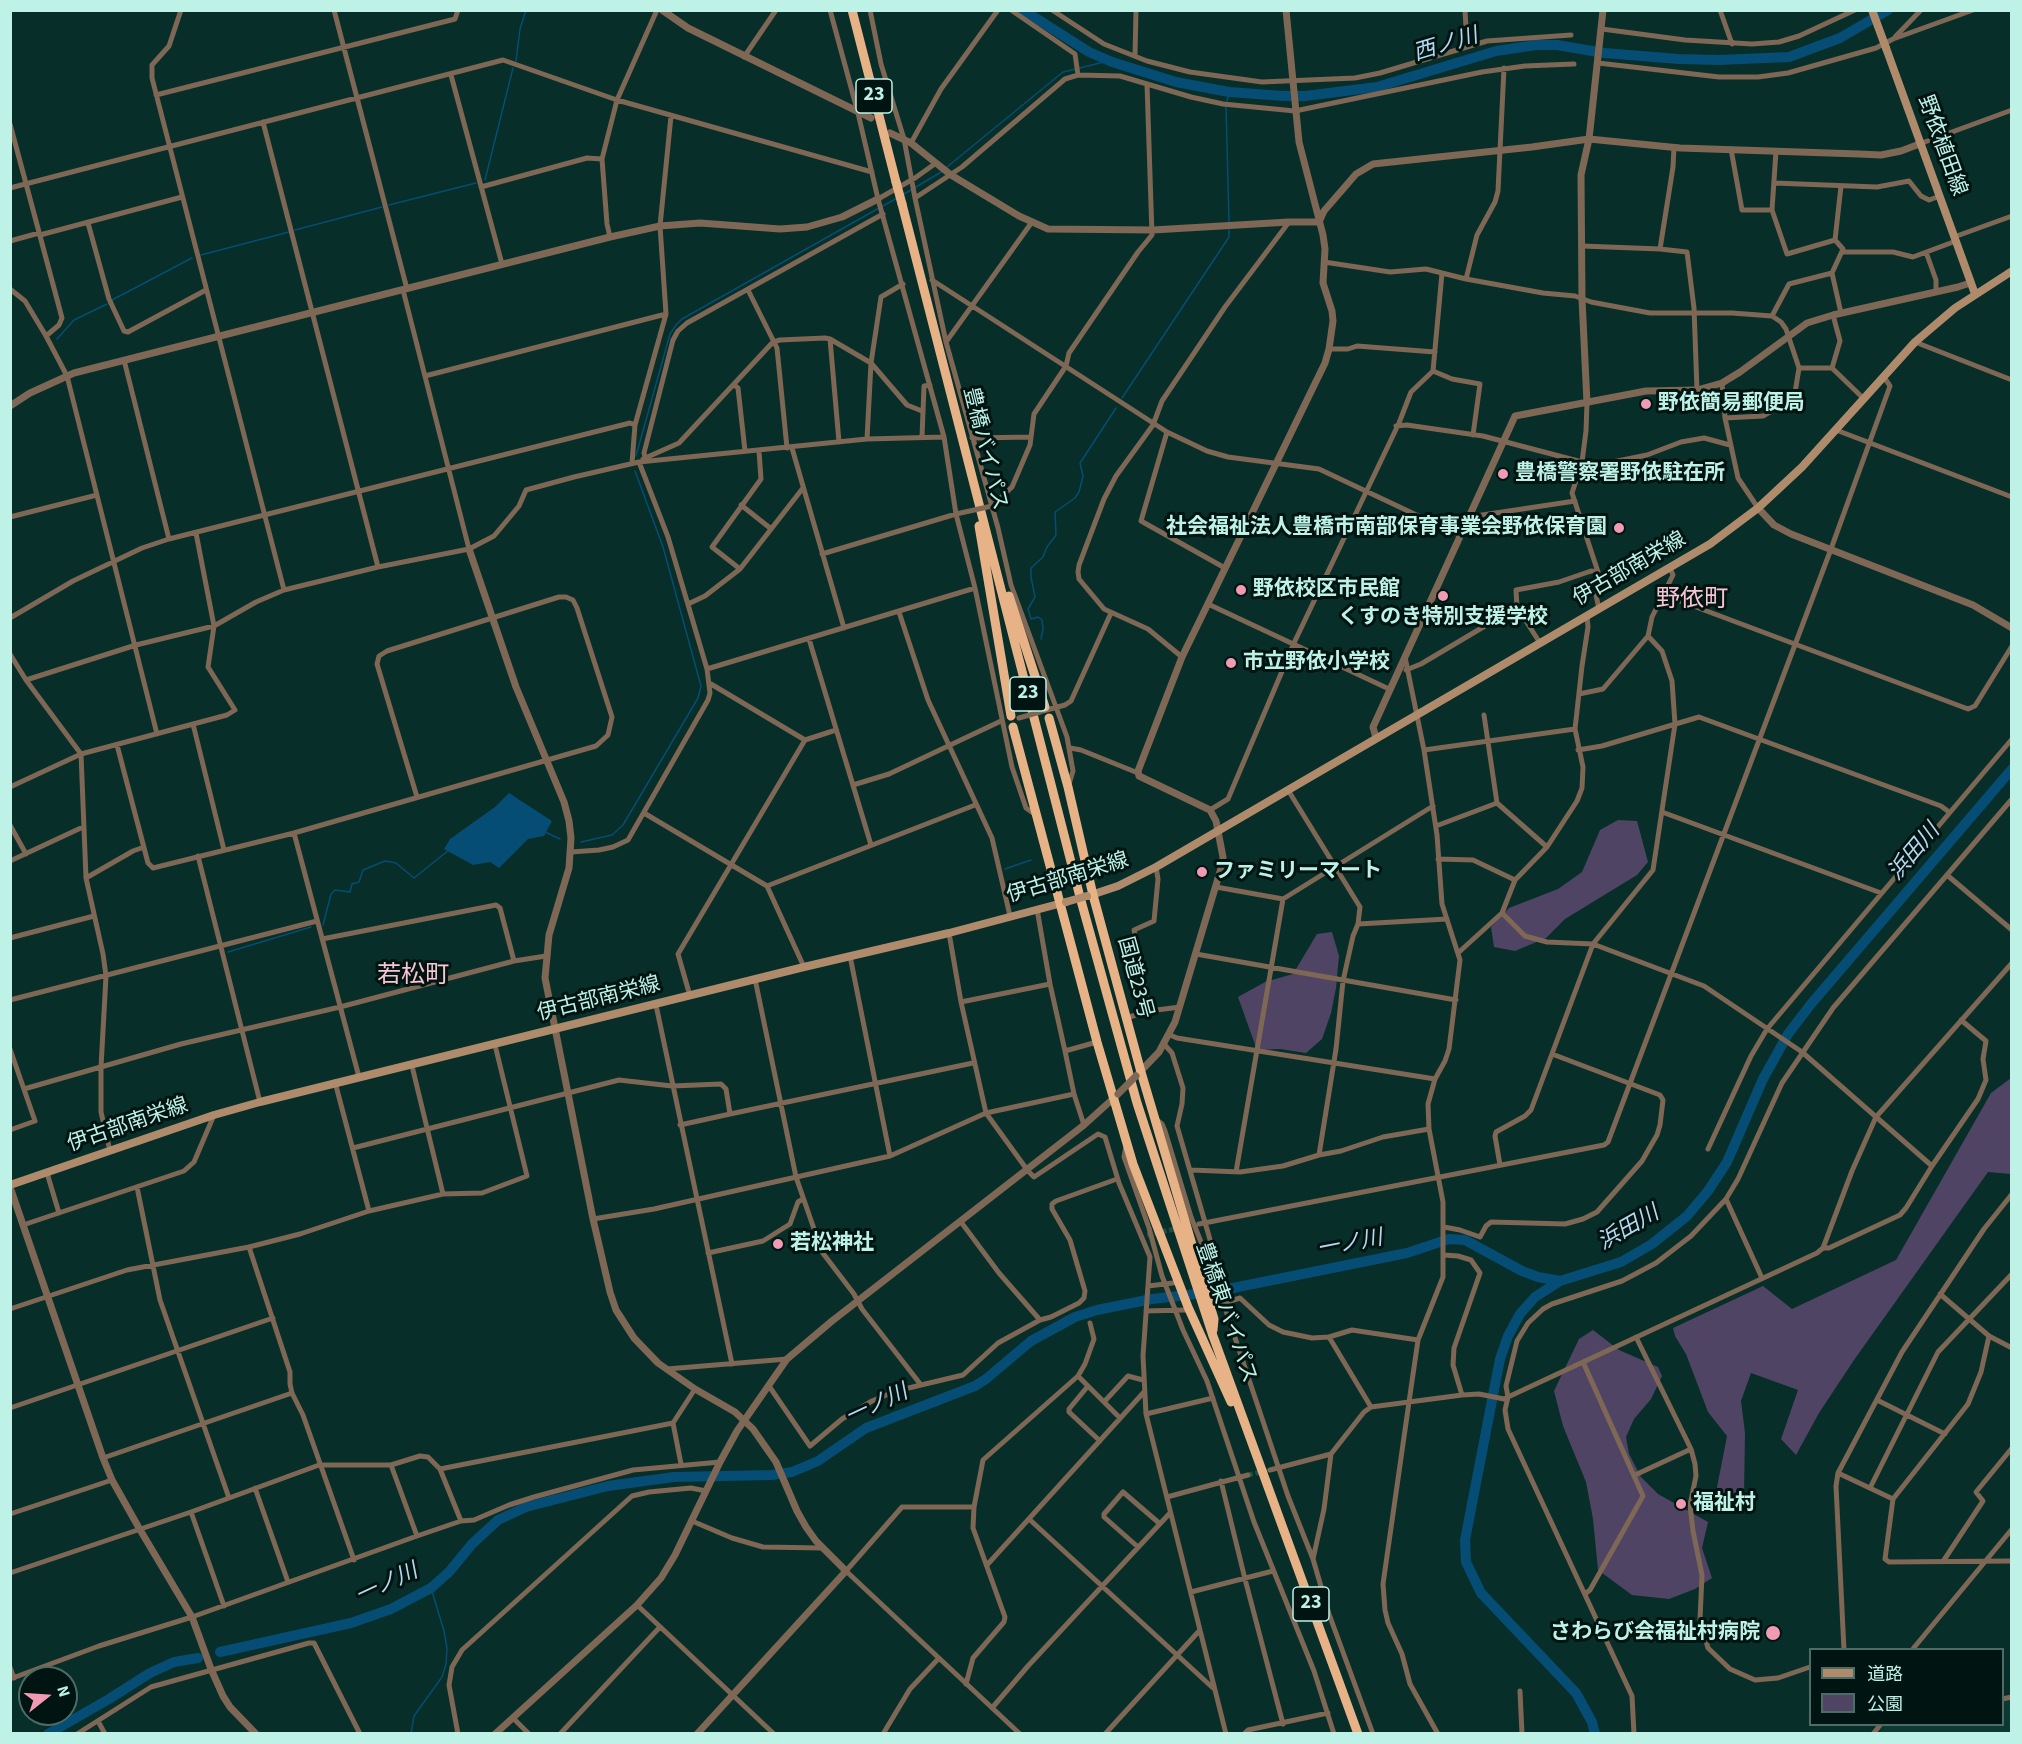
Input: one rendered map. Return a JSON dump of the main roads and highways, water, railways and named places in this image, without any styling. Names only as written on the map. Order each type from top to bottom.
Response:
[{"type":"highway","name":"豊橋バイパス","points":[[852,10],[987,534],[1087,896]]},
{"type":"highway","name":"23","points":[[976,491],[978,520],[1015,717]]},
{"type":"highway","name":"23","points":[[987,534],[1043,709]]},
{"type":"highway","name":"23","points":[[1049,718],[1068,787],[1087,896]]},
{"type":"highway","name":"23","points":[[1013,727],[1036,815],[1063,903],[1097,1042],[1148,1206],[1187,1309],[1267,1472]]},
{"type":"highway","name":"国道23号","points":[[1087,896],[1126,1018],[1139,1074],[1156,1119],[1201,1280]]},
{"type":"highway","name":"豊橋東バイパス","points":[[1087,896],[1137,1103],[1214,1319],[1213,1336],[1267,1472],[1358,1734]]},
{"type":"main road","name":"野依植田線","points":[[1872,10],[1975,294]]},
{"type":"main road","name":"伊古部南栄線","points":[[10,1186],[214,1115],[260,1102],[949,933],[1063,903],[1132,880],[1710,544],[1758,508],[1802,467],[1915,342],[1975,294],[2012,271]]},
{"type":"water","points":[[509,793],[552,821],[544,836],[528,839],[499,868],[490,862],[473,865],[444,849],[450,839],[495,807]]},
{"type":"waterway","points":[[516,61],[520,29],[526,10]]},
{"type":"waterway","name":"西ノ川","points":[[1023,10],[1089,52],[1112,62],[1176,82],[1229,92],[1284,96],[1305,96],[1377,87],[1496,51],[1536,45],[1557,45],[1604,53],[1679,59],[1789,57],[1840,38],[1888,10]]},
{"type":"waterway","points":[[1080,68],[1108,61]]},
{"type":"waterway","points":[[485,180],[513,68]]},
{"type":"waterway","points":[[947,167],[1063,72],[1076,69]]},
{"type":"waterway","points":[[1227,101],[1229,92]]},
{"type":"waterway","points":[[1226,106],[1229,222]]},
{"type":"waterway","points":[[904,194],[943,171]]},
{"type":"waterway","points":[[389,205],[476,183]]},
{"type":"waterway","points":[[883,206],[897,198]]},
{"type":"waterway","points":[[295,230],[382,207]]},
{"type":"waterway","points":[[636,456],[670,334],[676,325],[682,319],[879,208]]},
{"type":"waterway","points":[[1122,398],[1229,237],[1229,229]]},
{"type":"waterway","points":[[201,255],[289,232]]},
{"type":"waterway","points":[[112,300],[192,258]]},
{"type":"waterway","points":[[57,339],[74,320],[107,304]]},
{"type":"waterway","points":[[1041,639],[1042,620],[1038,617],[1031,619],[1028,609],[1035,597],[1031,568],[1043,557],[1056,535],[1055,512],[1075,498],[1079,492],[1083,476],[1080,463],[1116,408]]},
{"type":"waterway","points":[[581,842],[612,835],[623,825],[698,698],[701,686],[663,547],[635,471]]},
{"type":"waterway","name":"浜田川","points":[[1595,1734],[1592,1722],[1576,1693],[1481,1593],[1466,1562],[1465,1540],[1500,1359],[1508,1336],[1520,1314],[1535,1297],[1560,1281],[1621,1262],[1652,1244],[1687,1216],[1708,1191],[1727,1162],[1763,1079],[1788,1034],[1811,1004],[2012,769]]},
{"type":"waterway","points":[[545,832],[560,839]]},
{"type":"waterway","points":[[323,925],[331,894],[335,890],[350,892],[352,884],[359,882],[363,870],[385,861],[396,863],[414,878],[449,850]]},
{"type":"waterway","points":[[1005,869],[1031,860]]},
{"type":"waterway","points":[[228,952],[311,927]]},
{"type":"waterway","name":"一ノ川","points":[[220,1652],[351,1623],[391,1609],[431,1588],[498,1520],[526,1507],[608,1486],[674,1477],[772,1475],[792,1472],[818,1461],[866,1428],[975,1386],[1031,1341],[1075,1317],[1097,1310],[1152,1299],[1213,1292],[1407,1253],[1449,1239],[1465,1240],[1522,1271],[1560,1281]]},
{"type":"waterway","points":[[411,1734],[414,1716],[442,1677],[446,1664],[447,1648],[444,1631],[431,1588]]},
{"type":"waterway","name":"一ノ川","points":[[48,1734],[150,1673],[174,1662],[198,1658]]},
{"type":"tunnel","points":[[1147,1235],[1179,1228]]},
{"type":"tunnel","points":[[1248,1475],[1270,1470]]},
{"type":"place","name":"野依簡易郵便局","points":[[1646,404]]},
{"type":"place","name":"豊橋警察署野依駐在所","points":[[1503,474]]},
{"type":"place","name":"社会福祉法人豊橋市南部保育事業会野依保育園","points":[[1619,528]]},
{"type":"place","name":"野依校区市民館","points":[[1241,590]]},
{"type":"place","name":"くすのき特別支援学校","points":[[1443,596]]},
{"type":"place","name":"市立野依小学校","points":[[1231,663]]},
{"type":"place","name":"ファミリーマート","points":[[1202,872]]},
{"type":"place","name":"若松神社","points":[[778,1244]]},
{"type":"place","name":"福祉村","points":[[1681,1504]]},
{"type":"place","name":"さわらび会福祉村病院","points":[[1773,1633]]},
{"type":"district","name":"野依町","points":[[1692,601]]},
{"type":"district","name":"若松町","points":[[413,977]]}]
